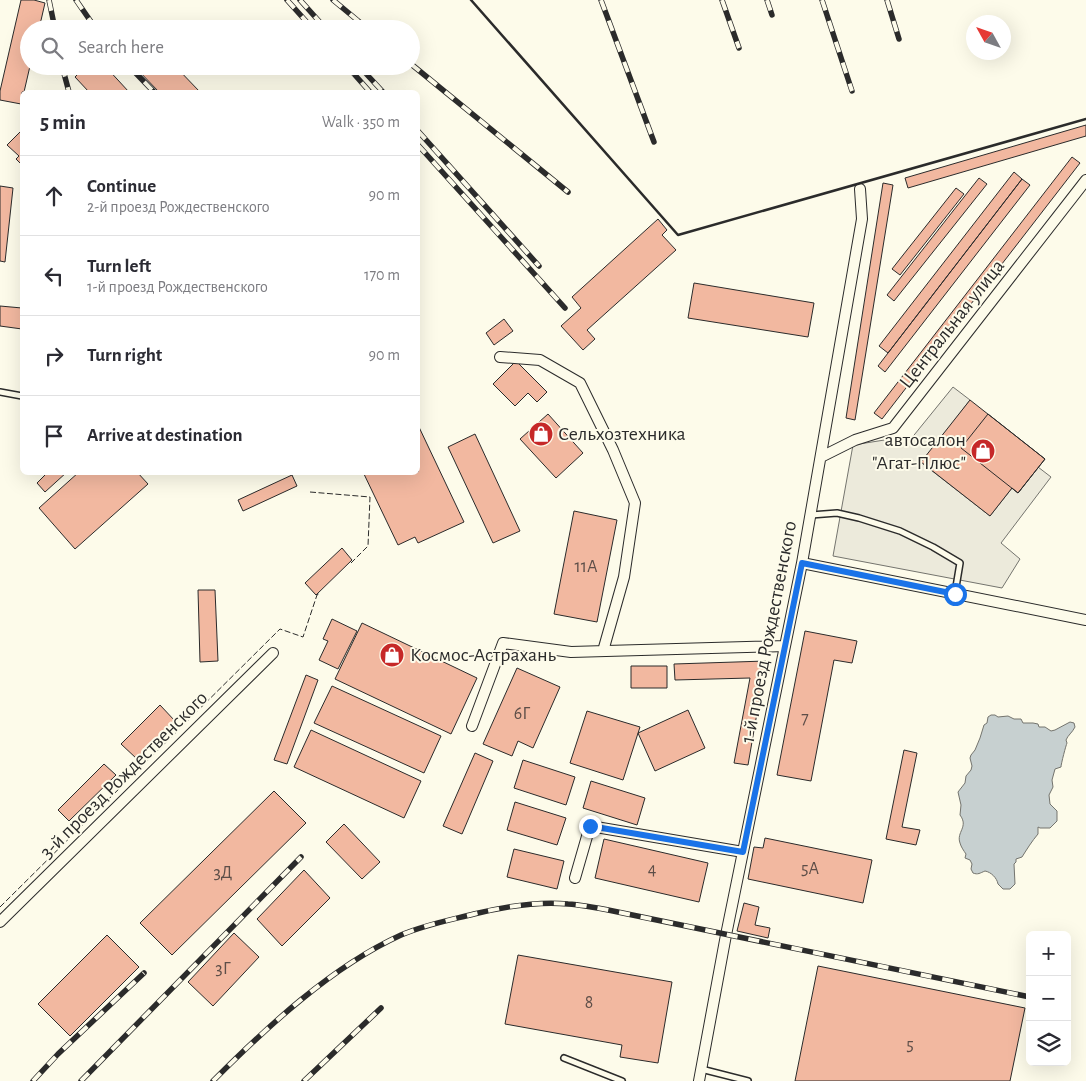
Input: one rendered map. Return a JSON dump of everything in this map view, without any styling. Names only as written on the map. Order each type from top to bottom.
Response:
[{"type":"street","name":"Центральная улица","points":[[821,456],[855,440],[893,428],[1086,180]]},
{"type":"street","name":"1-й проезд Рождественского","points":[[699,1081],[811,514],[862,218],[860,189]]},
{"type":"street","points":[[500,357],[540,360],[580,382],[613,450],[635,502],[624,576],[603,651]]},
{"type":"street","points":[[802,563],[1086,620]]},
{"type":"street","points":[[472,726],[503,643],[571,652],[785,646]]},
{"type":"street","name":"3-й проезд Рождественского","points":[[0,922],[272,653]]},
{"type":"street","points":[[575,878],[590,826],[743,852]]},
{"type":"lane","points":[[0,392],[20,396]]},
{"type":"lane","points":[[811,514],[837,513],[860,518],[900,531],[933,547],[960,563],[955,594]]},
{"type":"lane","points":[[564,1058],[622,1081]]},
{"type":"lane","points":[[701,1069],[748,1081]]},
{"type":"shaded area","points":[[953,387],[970,400],[922,463],[990,516],[1012,488],[1018,493],[1038,467],[1051,477],[1001,543],[1020,559],[1002,588],[833,556],[853,445],[897,438],[906,445]]},
{"type":"shaded area","points":[[991,715],[1021,719],[1023,723],[1038,724],[1039,727],[1045,727],[1051,731],[1070,722],[1074,723],[1075,727],[1066,740],[1067,743],[1061,767],[1055,769],[1052,780],[1053,787],[1049,795],[1050,804],[1057,811],[1057,821],[1050,828],[1038,827],[1038,834],[1022,857],[1016,859],[1014,864],[1015,884],[1010,889],[1003,889],[993,876],[985,871],[978,874],[973,873],[971,869],[972,864],[970,860],[965,858],[966,854],[959,839],[963,823],[960,815],[961,805],[958,792],[971,770],[971,755],[975,750],[988,717]]},
{"type":"building","points":[[21,0],[34,0],[45,3],[41,20],[20,20],[20,75],[28,75],[24,90],[20,90],[20,104],[0,100],[0,91]]},
{"type":"building","points":[[77,75],[113,75],[127,90],[87,90],[75,77]]},
{"type":"building","points":[[143,75],[184,75],[198,90],[157,90]]},
{"type":"building","points":[[1086,125],[1086,136],[908,188],[905,178]]},
{"type":"building","points":[[20,132],[20,163],[16,159],[19,156],[7,145]]},
{"type":"building","points":[[1072,157],[1080,163],[882,419],[874,413]]},
{"type":"building","points":[[1014,172],[1022,179],[888,353],[879,346]]},
{"type":"building","points":[[979,178],[987,184],[894,301],[887,295]]},
{"type":"building","points":[[1022,179],[1030,185],[885,372],[878,366]]},
{"type":"building","points":[[883,183],[893,185],[855,420],[846,418]]},
{"type":"building","points":[[0,186],[13,188],[5,262],[0,261]]},
{"type":"building","points":[[956,188],[964,194],[900,275],[892,269]]},
{"type":"building","points":[[658,219],[667,230],[662,235],[676,250],[587,330],[595,339],[583,350],[561,326],[581,308],[572,297]]},
{"type":"building","points":[[694,283],[814,303],[808,337],[688,318]]},
{"type":"building","points":[[0,306],[20,308],[20,329],[0,326]]},
{"type":"building","points":[[504,319],[513,331],[494,345],[486,333]]},
{"type":"building","points":[[516,361],[547,392],[537,402],[528,393],[515,406],[493,384]]},
{"type":"building","name":"автосалон \"Агат-Плюс\"","points":[[970,400],[1045,459],[1018,493],[1012,488],[990,516],[921,462]]},
{"type":"building","points":[[548,414],[583,453],[556,478],[520,439]]},
{"type":"building","points":[[988,414],[1045,459],[1018,493],[961,448]]},
{"type":"building","points":[[420,429],[464,522],[418,543],[415,537],[398,545],[364,475],[420,475]]},
{"type":"building","points":[[475,434],[520,531],[493,543],[448,447]]},
{"type":"building","points":[[45,475],[64,475],[45,492],[37,483]]},
{"type":"building","points":[[76,475],[140,475],[148,484],[75,549],[39,508]]},
{"type":"building","points":[[292,475],[297,486],[243,511],[238,500]]},
{"type":"building","points":[[574,511],[617,520],[597,622],[554,614]]},
{"type":"building","points":[[342,548],[352,560],[316,595],[305,583]]},
{"type":"building","points":[[198,590],[215,590],[218,661],[200,662]]},
{"type":"building","points":[[332,619],[357,631],[338,669],[319,660],[328,641],[323,639]]},
{"type":"building","points":[[362,623],[477,678],[451,734],[335,679]]},
{"type":"building","points":[[805,631],[857,641],[852,663],[834,660],[811,781],[777,775]]},
{"type":"building","points":[[766,661],[748,765],[734,763],[750,678],[675,680],[674,664]]},
{"type":"building","points":[[631,666],[667,666],[667,688],[631,688]]},
{"type":"building","points":[[517,668],[560,687],[533,748],[518,741],[512,756],[483,744]]},
{"type":"building","points":[[306,675],[318,680],[287,764],[274,760]]},
{"type":"building","points":[[332,686],[441,736],[424,773],[314,723]]},
{"type":"building","points":[[160,705],[175,721],[137,759],[121,744]]},
{"type":"building","points":[[688,710],[705,748],[655,771],[638,733]]},
{"type":"building","points":[[587,711],[640,727],[623,780],[570,763]]},
{"type":"building","points":[[311,730],[421,781],[404,818],[294,767]]},
{"type":"building","points":[[904,750],[917,753],[902,827],[920,830],[916,845],[886,839]]},
{"type":"building","points":[[475,753],[493,761],[462,834],[443,826]]},
{"type":"building","points":[[523,760],[575,777],[566,805],[514,788]]},
{"type":"building","points":[[104,764],[116,775],[69,821],[58,810]]},
{"type":"building","points":[[591,781],[645,798],[637,825],[583,808]]},
{"type":"building","points":[[274,791],[306,823],[172,955],[140,923]]},
{"type":"building","points":[[515,802],[566,818],[557,845],[507,830]]},
{"type":"building","points":[[344,824],[380,862],[362,879],[326,842]]},
{"type":"building","points":[[765,838],[872,860],[863,903],[748,879],[754,847],[763,848]]},
{"type":"building","points":[[604,839],[708,863],[699,902],[595,878]]},
{"type":"building","points":[[514,849],[564,861],[557,889],[507,877]]},
{"type":"building","points":[[304,870],[330,898],[282,946],[257,919]]},
{"type":"building","points":[[744,903],[759,907],[755,925],[770,928],[768,938],[737,931]]},
{"type":"building","points":[[234,933],[259,957],[213,1006],[188,982]]},
{"type":"building","points":[[107,935],[139,967],[70,1036],[38,1004]]},
{"type":"building","points":[[518,955],[672,982],[658,1063],[620,1057],[622,1045],[505,1024]]},
{"type":"building","points":[[818,966],[1025,1008],[1010,1081],[795,1081]]},
{"type":"railway","points":[[49,0],[53,20]]},
{"type":"railway","points":[[76,0],[90,20]]},
{"type":"railway","points":[[287,0],[305,20]]},
{"type":"railway","points":[[300,0],[318,20]]},
{"type":"railway","points":[[333,0],[357,20]]},
{"type":"railway","points":[[601,0],[654,142]]},
{"type":"railway","points":[[722,0],[739,48]]},
{"type":"railway","points":[[767,0],[772,15]]},
{"type":"railway","points":[[822,0],[852,91]]},
{"type":"railway","points":[[887,0],[899,39]]},
{"type":"railway","points":[[420,71],[568,192]]},
{"type":"railway","points":[[64,75],[68,90]]},
{"type":"railway","points":[[138,75],[152,90]]},
{"type":"railway","points":[[355,75],[368,90]]},
{"type":"railway","points":[[367,75],[381,90]]},
{"type":"railway","points":[[420,133],[539,266]]},
{"type":"railway","points":[[420,147],[565,308]]},
{"type":"railway","points":[[81,1081],[301,857]]},
{"type":"railway","points":[[213,1081],[255,1040],[301,1000],[325,981],[375,948],[410,931],[485,911],[521,905],[557,903],[596,908],[1026,996]]},
{"type":"railway","points":[[33,1081],[58,1054],[144,973]]},
{"type":"railway","points":[[304,1081],[381,1008]]},
{"type":"fence","points":[[310,492],[370,497],[368,546],[351,563]]},
{"type":"fence","points":[[0,907],[280,629],[303,637],[317,595],[320,593]]},
{"type":"wall","points":[[471,0],[678,235],[1086,119]]},
{"type":"place","name":"Сельхозтехника","points":[[541,434]]},
{"type":"place","name":"автосалон \"Агат-Плюс\"","points":[[983,451]]},
{"type":"place","name":"Космос-Астрахань","points":[[392,655]]},
{"type":"route","points":[[590,826],[743,852],[802,563],[955,594]]}]
